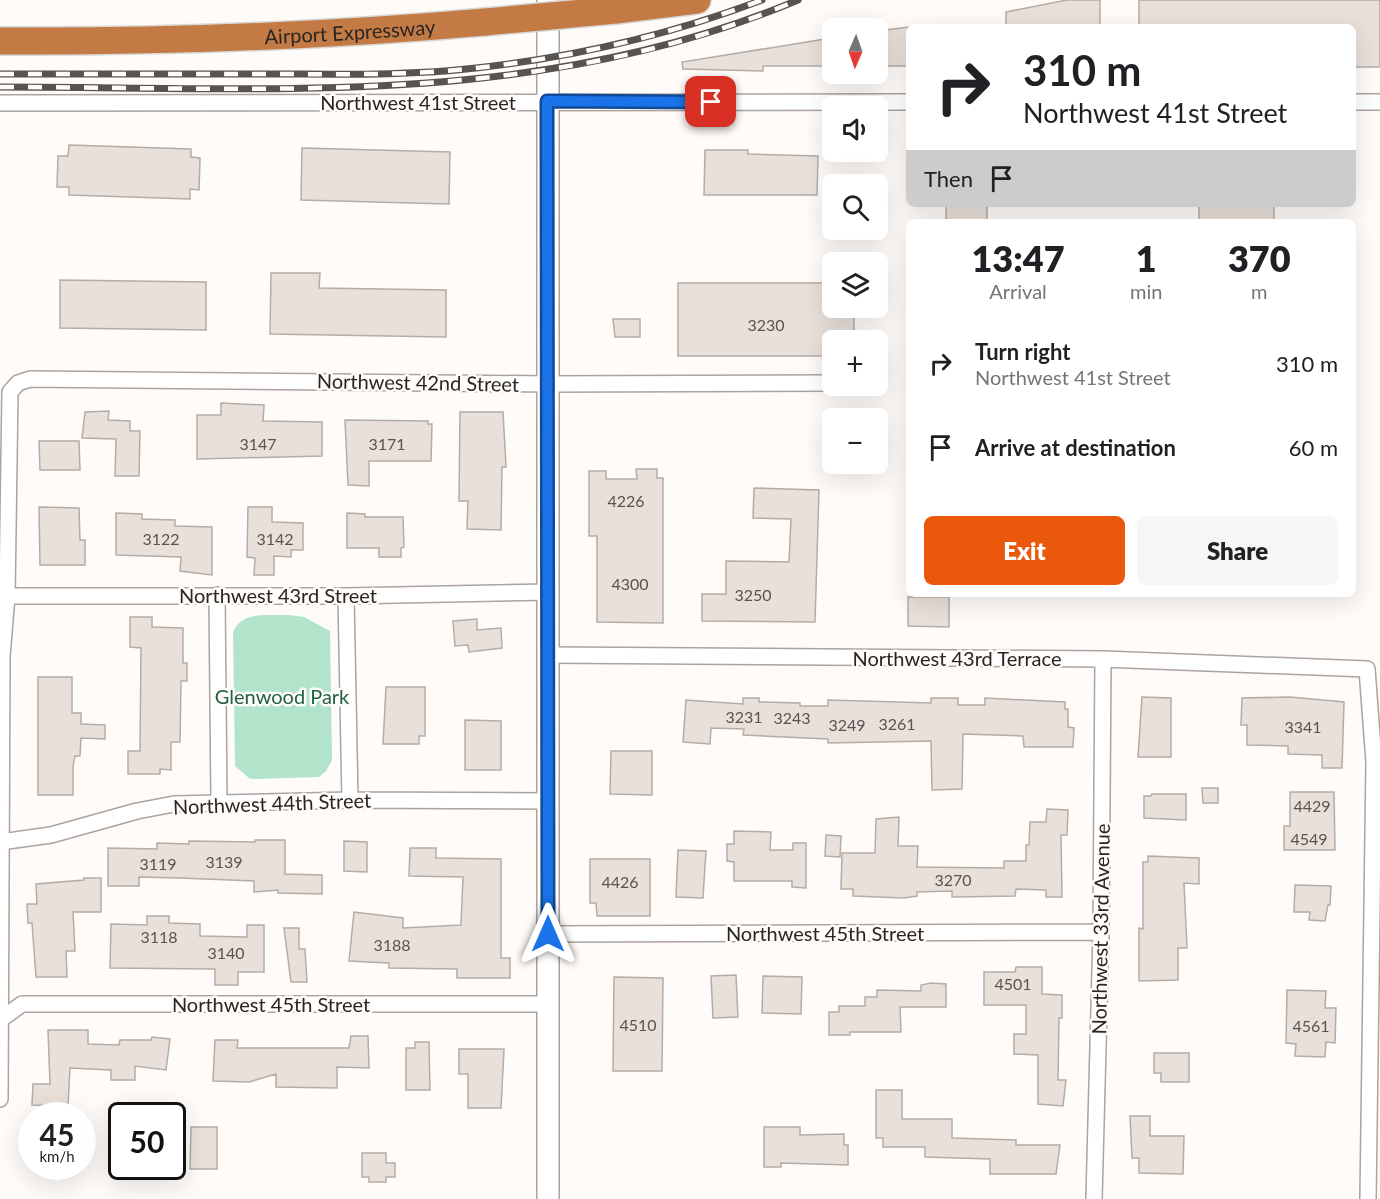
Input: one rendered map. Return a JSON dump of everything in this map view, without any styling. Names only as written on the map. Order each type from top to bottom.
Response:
[{"type":"highway","name":"Airport Expressway","points":[[0,41],[302,34],[485,22],[697,0]]},
{"type":"main road","points":[[548,0],[548,1199]]},
{"type":"street","name":"Northwest 41st Street","points":[[0,103],[906,102]]},
{"type":"street","points":[[1356,102],[1380,102]]},
{"type":"street","name":"Northwest 42nd Street","points":[[8,596],[10,392],[18,383],[30,379],[547,384],[822,383]]},
{"type":"street","name":"Northwest 43rd Street","points":[[8,596],[346,596],[548,592]]},
{"type":"street","points":[[216,595],[219,802]]},
{"type":"street","points":[[0,1099],[1,656],[8,596]]},
{"type":"street","points":[[346,596],[350,800]]},
{"type":"street","name":"Northwest 43rd Terrace","points":[[548,655],[1103,659],[1366,669],[1374,762],[1368,1199]]},
{"type":"street","name":"Northwest 33rd Avenue","points":[[1094,1199],[1101,932],[1103,659]]},
{"type":"street","name":"Northwest 44th Street","points":[[1,842],[51,835],[137,811],[174,804],[350,800],[548,801]]},
{"type":"street","name":"Northwest 45th Street","points":[[548,934],[1101,932]]},
{"type":"street","name":"Northwest 45th Street","points":[[0,1020],[22,1004],[548,1004]]},
{"type":"green space","name":"Glenwood Park","points":[[289,615],[304,617],[330,631],[332,760],[326,771],[319,777],[250,779],[235,766],[233,632],[237,625],[249,617]]},
{"type":"building","points":[[1067,0],[1100,0],[1100,24],[1006,24],[1006,12]]},
{"type":"building","points":[[1139,0],[1380,0],[1380,67],[1356,67],[1356,24],[1139,24]]},
{"type":"building","points":[[906,27],[906,66],[888,66],[888,30]]},
{"type":"building","points":[[822,40],[822,66],[763,66],[763,71],[683,69],[682,62]]},
{"type":"building","points":[[69,145],[191,149],[191,157],[200,158],[199,190],[190,189],[190,199],[69,195],[69,187],[57,187],[58,156],[68,156]]},
{"type":"building","points":[[302,148],[450,152],[449,204],[301,200]]},
{"type":"building","points":[[705,150],[748,150],[748,154],[818,156],[817,195],[704,195]]},
{"type":"building","points":[[946,207],[987,207],[987,219],[946,219]]},
{"type":"building","points":[[1199,207],[1274,207],[1274,219],[1199,219]]},
{"type":"building","points":[[271,273],[320,273],[319,288],[446,290],[446,337],[270,334]]},
{"type":"building","points":[[60,280],[206,282],[206,330],[60,328]]},
{"type":"building","points":[[678,283],[822,283],[822,318],[854,318],[854,330],[822,330],[822,356],[678,356]]},
{"type":"building","points":[[613,319],[640,319],[640,337],[615,337]]},
{"type":"building","points":[[221,403],[264,405],[263,421],[322,422],[322,456],[197,459],[197,415],[221,415]]},
{"type":"building","points":[[109,411],[108,420],[130,421],[130,431],[140,431],[139,476],[115,476],[116,439],[82,438],[85,412]]},
{"type":"building","points":[[460,412],[503,412],[506,467],[502,467],[501,530],[467,529],[468,501],[459,501]]},
{"type":"building","points":[[345,420],[428,421],[428,424],[432,424],[431,461],[369,461],[369,486],[348,485]]},
{"type":"building","points":[[39,441],[79,441],[80,470],[40,470]]},
{"type":"building","points":[[636,469],[657,469],[657,478],[663,478],[663,623],[597,622],[597,536],[589,536],[589,471],[606,471],[606,479],[637,479]]},
{"type":"building","points":[[754,488],[819,490],[815,622],[702,621],[702,594],[726,594],[726,561],[789,562],[791,519],[753,518]]},
{"type":"building","points":[[39,507],[79,508],[80,540],[85,540],[85,565],[40,565]]},
{"type":"building","points":[[248,507],[272,507],[272,522],[303,523],[303,550],[291,550],[291,557],[274,556],[274,575],[254,575],[255,558],[247,557]]},
{"type":"building","points":[[116,513],[142,514],[142,519],[175,520],[175,526],[212,527],[212,575],[180,571],[181,557],[116,555]]},
{"type":"building","points":[[347,513],[365,514],[365,517],[403,517],[404,547],[401,548],[401,557],[379,557],[379,548],[347,548]]},
{"type":"building","points":[[908,597],[949,597],[949,627],[908,626]]},
{"type":"building","points":[[130,617],[152,617],[152,627],[183,628],[183,663],[187,663],[187,681],[181,681],[180,742],[171,742],[171,770],[160,769],[160,774],[128,774],[128,751],[140,751],[141,648],[130,647]]},
{"type":"building","points":[[477,619],[477,630],[501,628],[502,648],[469,652],[468,645],[455,646],[453,621]]},
{"type":"building","points":[[38,677],[72,677],[72,713],[81,713],[81,724],[105,725],[105,739],[81,738],[80,756],[75,756],[73,766],[73,795],[38,795]]},
{"type":"building","points":[[386,687],[425,687],[425,736],[419,736],[419,744],[383,744]]},
{"type":"building","points":[[1142,697],[1171,698],[1171,757],[1138,757]]},
{"type":"building","points":[[1290,697],[1344,702],[1342,768],[1322,768],[1322,755],[1288,754],[1288,746],[1247,745],[1247,725],[1241,725],[1242,698]]},
{"type":"building","points":[[743,698],[759,698],[759,702],[800,703],[800,706],[828,706],[828,700],[931,703],[931,698],[958,698],[958,705],[985,705],[985,698],[1065,702],[1065,709],[1068,709],[1068,727],[1074,728],[1073,747],[1024,747],[1023,736],[963,734],[962,789],[932,790],[931,741],[828,743],[828,739],[743,735],[744,729],[711,728],[710,744],[683,742],[686,700],[743,704]]},
{"type":"building","points":[[465,720],[501,721],[501,770],[465,770]]},
{"type":"building","points":[[611,751],[652,751],[652,795],[610,794]]},
{"type":"building","points":[[1202,788],[1218,788],[1218,803],[1203,803]]},
{"type":"building","points":[[1290,792],[1334,792],[1335,850],[1284,850],[1284,826],[1290,826]]},
{"type":"building","points":[[1186,794],[1186,820],[1144,818],[1144,796]]},
{"type":"building","points":[[1047,809],[1068,810],[1067,835],[1061,835],[1062,897],[1046,897],[1046,890],[1016,889],[1015,896],[952,897],[952,891],[917,892],[917,896],[904,898],[853,896],[853,889],[841,889],[842,853],[875,853],[876,819],[899,817],[898,846],[918,846],[917,867],[1004,868],[1004,861],[1026,861],[1030,822],[1046,822]]},
{"type":"building","points":[[734,831],[771,832],[770,850],[793,850],[793,843],[806,843],[806,888],[792,887],[792,881],[734,881],[734,862],[727,861],[727,844],[734,844]]},
{"type":"building","points":[[826,835],[841,836],[840,857],[825,856]]},
{"type":"building","points":[[255,840],[285,840],[285,874],[322,875],[322,894],[278,893],[278,890],[254,892],[254,881],[180,878],[139,877],[139,886],[108,886],[108,848],[157,849],[157,843],[255,842]]},
{"type":"building","points":[[344,841],[367,842],[367,872],[344,871]]},
{"type":"building","points":[[410,848],[436,848],[436,858],[501,859],[501,958],[510,958],[510,978],[457,978],[457,969],[389,968],[389,963],[349,961],[354,912],[403,918],[403,928],[461,925],[463,877],[409,876]]},
{"type":"building","points":[[678,850],[706,851],[703,898],[676,897]]},
{"type":"building","points":[[1148,856],[1199,858],[1199,884],[1184,883],[1187,948],[1178,948],[1178,980],[1139,981],[1139,928],[1143,929],[1143,862],[1148,862]]},
{"type":"building","points":[[590,859],[650,859],[650,916],[597,916],[596,903],[590,903]]},
{"type":"building","points":[[84,878],[101,878],[101,912],[73,912],[75,951],[66,951],[67,977],[36,977],[32,923],[28,923],[27,904],[37,904],[36,884],[84,880]]},
{"type":"building","points":[[1295,885],[1331,886],[1330,905],[1328,905],[1325,921],[1309,920],[1310,912],[1294,912]]},
{"type":"building","points":[[147,916],[169,916],[169,923],[200,924],[200,936],[247,937],[247,925],[264,925],[264,972],[238,972],[238,985],[215,985],[215,969],[110,968],[111,924],[147,925]]},
{"type":"building","points":[[284,928],[299,928],[299,949],[305,949],[307,982],[291,982]]},
{"type":"building","points":[[1016,967],[1042,967],[1042,994],[1062,995],[1062,1018],[1059,1018],[1058,1080],[1066,1080],[1063,1106],[1038,1104],[1038,1055],[1014,1054],[1014,1034],[1026,1034],[1026,1005],[984,1005],[984,972],[1015,972]]},
{"type":"building","points":[[736,975],[738,1017],[713,1018],[711,976]]},
{"type":"building","points":[[763,976],[802,977],[801,1014],[762,1013]]},
{"type":"building","points":[[614,977],[663,978],[662,1071],[613,1071]]},
{"type":"building","points":[[946,984],[946,1007],[900,1007],[901,1032],[850,1032],[850,1035],[829,1035],[829,1012],[839,1012],[839,1006],[865,1006],[865,997],[877,997],[877,990],[921,991],[921,985]]},
{"type":"building","points":[[1287,990],[1326,991],[1325,1008],[1336,1008],[1335,1043],[1326,1042],[1325,1057],[1295,1056],[1296,1044],[1286,1043]]},
{"type":"building","points":[[48,1030],[88,1030],[88,1044],[119,1045],[120,1040],[151,1040],[152,1037],[170,1039],[166,1070],[135,1066],[135,1080],[111,1080],[111,1070],[70,1068],[68,1102],[32,1102],[33,1084],[50,1084]]},
{"type":"building","points":[[351,1036],[368,1036],[369,1068],[337,1067],[337,1088],[276,1087],[276,1074],[249,1082],[213,1081],[215,1040],[238,1040],[237,1048],[349,1048]]},
{"type":"building","points":[[415,1042],[429,1042],[430,1090],[406,1090],[406,1048],[415,1048]]},
{"type":"building","points":[[459,1049],[504,1049],[501,1108],[468,1108],[468,1074],[459,1074]]},
{"type":"building","points":[[1154,1053],[1189,1053],[1189,1082],[1161,1082],[1161,1073],[1154,1073]]},
{"type":"building","points":[[876,1090],[902,1090],[902,1119],[952,1119],[952,1138],[1016,1140],[1016,1145],[1060,1145],[1056,1174],[990,1174],[990,1159],[925,1157],[925,1147],[883,1147],[883,1138],[876,1138]]},
{"type":"building","points":[[1130,1116],[1150,1116],[1150,1136],[1184,1136],[1183,1174],[1139,1173],[1139,1158],[1132,1158]]},
{"type":"building","points":[[191,1127],[217,1127],[217,1169],[190,1169]]},
{"type":"building","points":[[764,1127],[800,1127],[800,1135],[844,1134],[844,1145],[848,1145],[848,1165],[781,1163],[781,1167],[764,1167]]},
{"type":"building","points":[[362,1153],[386,1153],[386,1163],[395,1163],[395,1177],[386,1177],[386,1182],[369,1182],[369,1177],[362,1177]]},
{"type":"railway","points":[[0,74],[346,74],[450,71],[550,58],[622,43],[692,24],[762,0]]},
{"type":"railway","points":[[0,87],[305,88],[405,84],[505,75],[603,60],[701,35],[798,0]]},
{"type":"route","points":[[548,934],[547,101],[711,102]]}]
